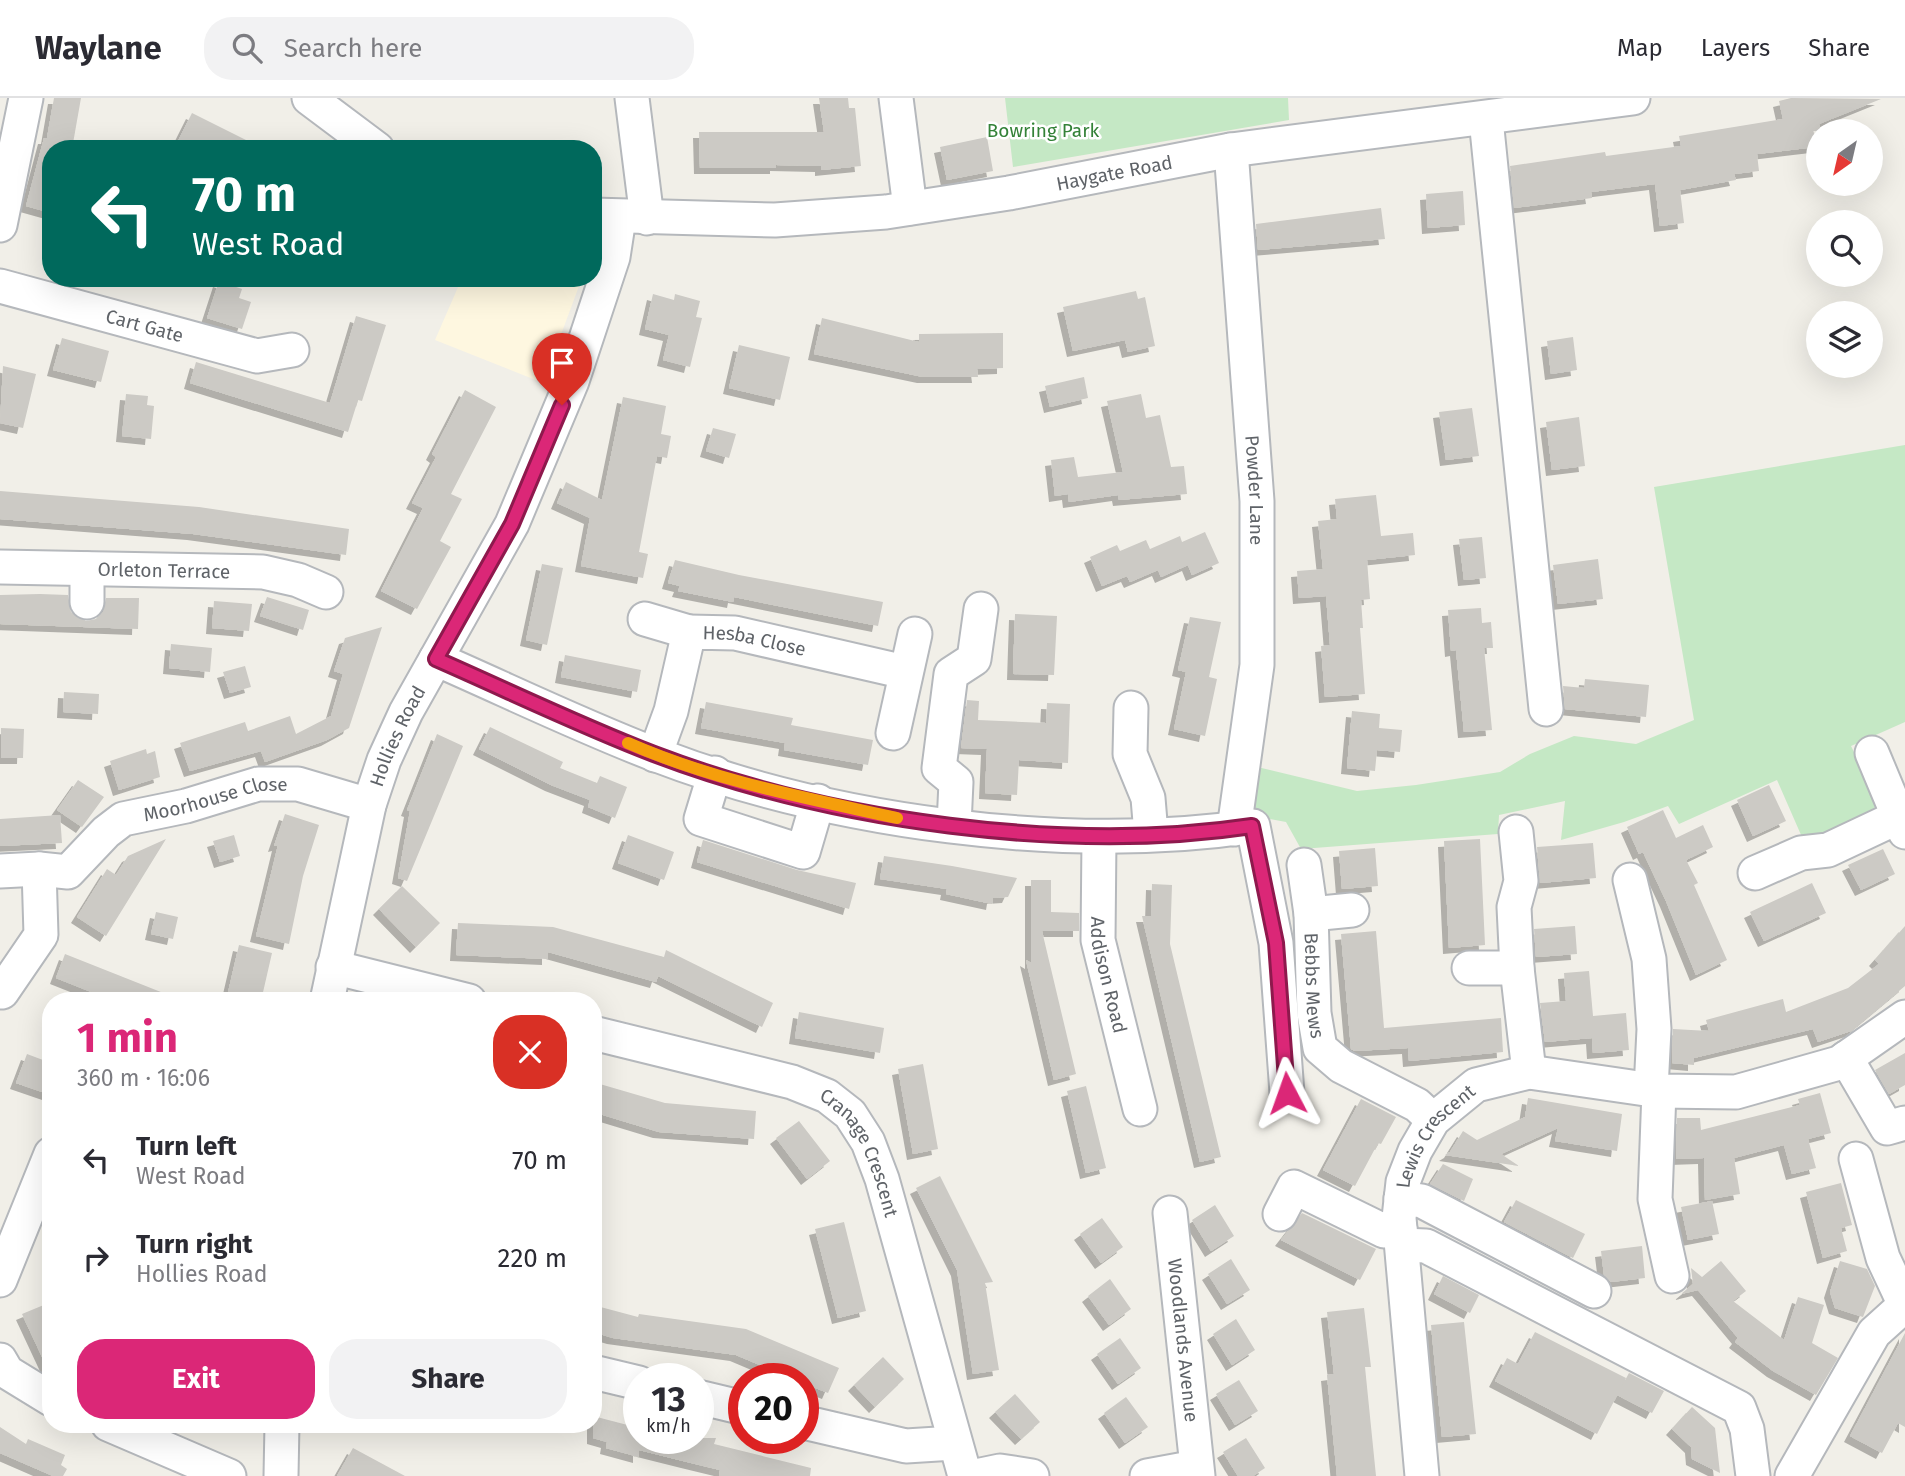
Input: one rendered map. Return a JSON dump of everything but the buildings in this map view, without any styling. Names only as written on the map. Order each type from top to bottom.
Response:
[{"type":"street","points":[[0,225],[26,98]]},
{"type":"street","points":[[309,98],[365,140]]},
{"type":"street","name":"Hollies Road","points":[[329,992],[369,805],[406,712],[512,524],[572,381],[613,257],[620,217],[632,98]]},
{"type":"street","points":[[896,98],[910,208]]},
{"type":"street","name":"Haygate Road","points":[[620,217],[783,219],[910,208],[1009,193],[1231,150],[1633,98]]},
{"type":"street","points":[[1486,118],[1546,709]]},
{"type":"street","name":"Powder Lane","points":[[1231,150],[1257,501],[1257,665],[1243,827],[1276,943],[1287,1093]]},
{"type":"street","name":"Cart Gate","points":[[0,286],[257,356],[292,350]]},
{"type":"street","name":"Orleton Terrace","points":[[0,567],[263,572],[298,580],[326,592]]},
{"type":"street","points":[[87,569],[87,602]]},
{"type":"street","points":[[954,825],[956,782],[939,768],[951,674],[974,659],[981,609]]},
{"type":"street","points":[[645,619],[689,632]]},
{"type":"street","name":"Hesba Close","points":[[655,755],[671,711],[689,632],[735,633],[905,672]]},
{"type":"street","points":[[893,733],[915,634]]},
{"type":"street","points":[[436,659],[655,755],[766,790],[911,821],[1099,838],[1243,827]]},
{"type":"street","points":[[1131,708],[1130,754],[1148,798],[1152,834]]},
{"type":"street","points":[[1755,873],[1801,853],[1828,850],[1853,838],[1902,825],[1872,753]]},
{"type":"street","points":[[715,773],[701,819],[803,852],[818,801]]},
{"type":"street","name":"Moorhouse Close","points":[[0,871],[39,869],[68,872],[106,832],[123,820],[186,806],[257,784],[298,784],[369,805]]},
{"type":"street","points":[[1516,832],[1521,881],[1514,907],[1517,968],[1529,1072]]},
{"type":"street","name":"Addison Road","points":[[1099,838],[1098,940],[1140,1109]]},
{"type":"street","name":"Bebbs Mews","points":[[1304,864],[1311,914],[1314,1013],[1320,1048],[1341,1066],[1417,1105],[1433,1120]]},
{"type":"street","points":[[2,992],[41,935],[39,869]]},
{"type":"street","points":[[1630,880],[1649,959],[1654,1029],[1655,1199],[1672,1276]]},
{"type":"street","name":"Bebbs Mews","points":[[1311,914],[1352,910]]},
{"type":"street","points":[[333,967],[433,992]]},
{"type":"street","points":[[1469,968],[1517,968]]},
{"type":"street","name":"Lewis Crescent","points":[[1422,1476],[1401,1224],[1403,1182],[1415,1151],[1433,1120],[1476,1086],[1529,1072],[1655,1091],[1736,1092],[1846,1058],[1905,1017]]},
{"type":"street","name":"Cranage Crescent","points":[[602,1035],[792,1082],[827,1096],[850,1114],[868,1142],[882,1179],[965,1476]]},
{"type":"street","points":[[1846,1058],[1887,1128],[1905,1123]]},
{"type":"street","points":[[1791,1476],[1874,1332],[1905,1305],[1883,1258],[1856,1159]]},
{"type":"street","points":[[0,1280],[42,1176]]},
{"type":"street","points":[[1280,1214],[1294,1186],[1384,1231],[1401,1224],[1422,1201],[1594,1291]]},
{"type":"street","name":"Woodlands Avenue","points":[[1147,1476],[1197,1471],[1170,1213]]},
{"type":"street","points":[[1401,1224],[1426,1246],[1739,1408],[1747,1429],[1753,1476]]},
{"type":"street","points":[[0,1360],[7,1372],[42,1393]]},
{"type":"street","points":[[602,1374],[623,1379]]},
{"type":"street","points":[[819,1426],[906,1446],[954,1443]]},
{"type":"street","points":[[129,1433],[229,1476]]},
{"type":"street","points":[[281,1476],[282,1433]]},
{"type":"street","points":[[976,1476],[1000,1471],[1032,1476]]},
{"type":"shaded area","points":[[458,287],[579,287],[543,383],[435,340]]},
{"type":"green space","name":"Bowring Park","points":[[1005,98],[1288,98],[1289,120],[1013,167]]},
{"type":"green space","points":[[1905,445],[1905,722],[1851,746],[1876,796],[1874,812],[1805,844],[1777,780],[1679,824],[1668,806],[1561,840],[1565,801],[1499,815],[1498,834],[1301,849],[1286,822],[1253,816],[1245,764],[1357,791],[1500,772],[1530,754],[1574,736],[1636,744],[1694,720],[1654,487]]},
{"type":"slow traffic","points":[[628,743],[655,755],[766,790],[897,818]]},
{"type":"route","points":[[562,405],[512,524],[436,659],[655,755],[766,790],[911,821],[1099,838],[1252,826],[1276,943],[1287,1093]]}]
